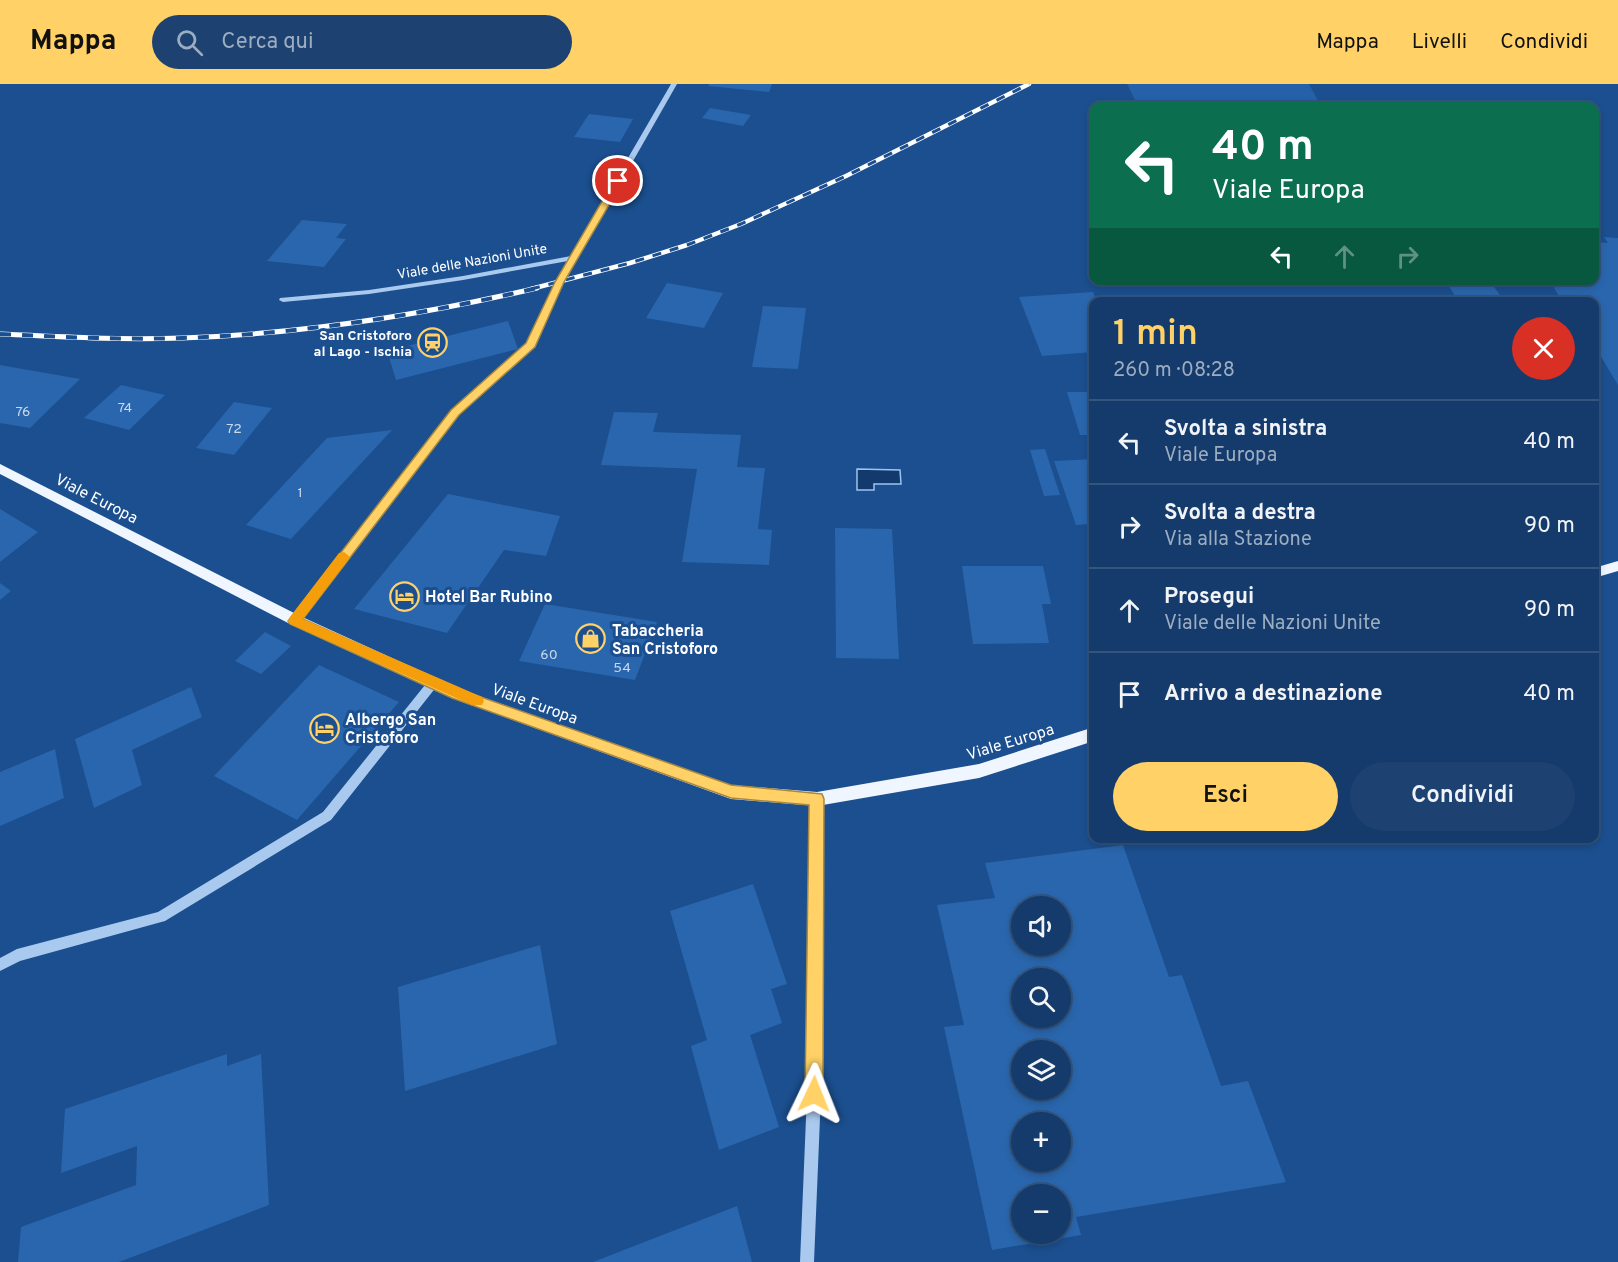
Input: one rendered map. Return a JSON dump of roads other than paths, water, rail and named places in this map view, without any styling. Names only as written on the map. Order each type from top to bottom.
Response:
[{"type":"main road","name":"Viale Europa","points":[[0,468],[295,621],[457,694],[731,792],[817,799],[979,771],[1089,736]]},
{"type":"main road","points":[[1599,572],[1618,566]]},
{"type":"street","points":[[295,621],[455,413],[531,345],[573,258],[674,84]]},
{"type":"street","name":"Viale delle Nazioni Unite","points":[[283,300],[369,292],[573,258]]},
{"type":"street","points":[[0,966],[16,955],[161,917],[327,816],[433,682]]},
{"type":"street","points":[[807,1262],[816,1046],[817,799]]},
{"type":"railway","points":[[531,289],[630,263],[687,245],[741,224],[846,176],[1029,84]]},
{"type":"railway","points":[[0,334],[159,339],[227,336],[361,322],[450,307],[537,288]]},
{"type":"place","name":"San Cristoforo al Lago - Ischia","points":[[433,343]]},
{"type":"place","name":"Hotel Bar Rubino","points":[[404,596]]},
{"type":"place","name":"Tabaccheria San Cristoforo","points":[[591,639]]},
{"type":"place","name":"Albergo San Cristoforo","points":[[324,728]]}]
